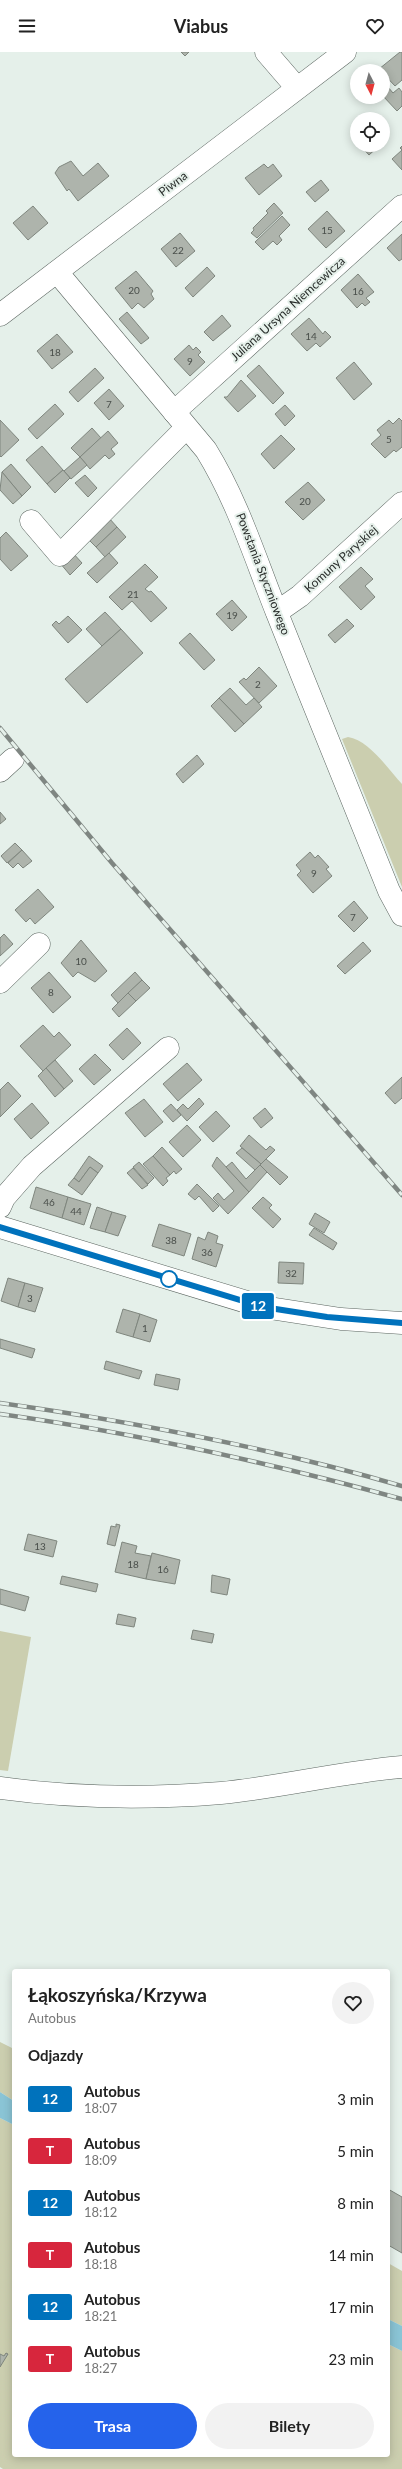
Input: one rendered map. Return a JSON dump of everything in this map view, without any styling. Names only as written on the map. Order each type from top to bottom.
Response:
[{"type":"street","points":[[266,52],[297,88]]},
{"type":"street","name":"Piwna","points":[[0,314],[344,52]]},
{"type":"street","name":"Juliana Ursyna Niemcewicza","points":[[31,521],[60,555],[180,420],[402,206]]},
{"type":"street","name":"Powstania Styczniowego","points":[[57,272],[206,450],[223,477],[242,519],[277,612],[389,891],[402,915]]},
{"type":"street","name":"Komuny Paryskiej","points":[[277,612],[300,596],[402,503]]},
{"type":"street","points":[[0,982],[39,944]]},
{"type":"street","points":[[0,1207],[4,1198],[32,1166],[168,1048]]},
{"type":"street","points":[[0,1227],[263,1307],[334,1318],[402,1323]]},
{"type":"street","points":[[0,1788],[89,1797],[222,1792],[402,1767]]},
{"type":"green space","points":[[348,737],[356,739],[371,749],[402,784],[402,887],[342,739]]},
{"type":"green space","points":[[0,1631],[31,1637],[8,1771],[0,1770]]},
{"type":"green space","points":[[0,2042],[12,2048],[12,2100],[0,2092]]},
{"type":"green space","points":[[0,2118],[12,2124],[12,2457],[390,2457],[390,2345],[402,2351],[402,2469],[3,2469],[0,2467]]},
{"type":"green space","points":[[390,2264],[402,2271],[402,2326],[390,2320]]},
{"type":"water","points":[[0,2092],[12,2100],[12,2124],[0,2118]]},
{"type":"water","points":[[390,2320],[402,2326],[402,2351],[390,2345]]},
{"type":"building","points":[[181,52],[189,52],[185,56]]},
{"type":"building","points":[[402,52],[402,80],[395,86],[390,81],[390,64],[385,64]]},
{"type":"building","points":[[399,88],[402,92],[402,106],[397,111],[390,104],[390,89],[393,93]]},
{"type":"building","points":[[402,150],[402,170],[392,159]]},
{"type":"building","points":[[71,161],[83,176],[98,163],[109,176],[78,201],[69,189],[67,191],[55,173],[59,167]]},
{"type":"building","points":[[264,164],[268,168],[273,164],[282,176],[259,195],[245,178]]},
{"type":"building","points":[[321,180],[329,190],[315,202],[306,192]]},
{"type":"building","points":[[274,203],[283,213],[257,238],[251,233],[254,230],[253,228],[268,213],[266,211]]},
{"type":"building","points":[[33,206],[48,223],[28,240],[13,223]]},
{"type":"building","points":[[327,211],[345,231],[326,248],[308,229]]},
{"type":"building","points":[[282,216],[290,225],[279,236],[282,240],[277,245],[273,241],[263,250],[255,242]]},
{"type":"building","points":[[180,233],[195,251],[176,267],[161,249]]},
{"type":"building","points":[[402,234],[402,259],[399,261],[387,248]]},
{"type":"building","points":[[207,267],[215,276],[193,297],[185,288]]},
{"type":"building","points":[[136,271],[153,291],[151,294],[154,299],[144,308],[138,303],[132,309],[115,288]]},
{"type":"building","points":[[358,274],[374,292],[366,298],[370,302],[365,306],[362,303],[357,308],[341,290]]},
{"type":"building","points":[[127,312],[149,338],[141,344],[119,319]]},
{"type":"building","points":[[222,315],[231,326],[213,341],[204,332]]},
{"type":"building","points":[[309,318],[323,334],[325,331],[331,337],[320,347],[316,343],[307,351],[291,334]]},
{"type":"building","points":[[57,334],[73,352],[52,369],[37,351]]},
{"type":"building","points":[[189,345],[193,350],[196,347],[201,352],[198,355],[205,362],[190,376],[174,359]]},
{"type":"building","points":[[354,362],[372,384],[354,400],[336,378]]},
{"type":"building","points":[[259,365],[284,393],[273,404],[247,376]]},
{"type":"building","points":[[95,368],[104,378],[78,402],[69,392]]},
{"type":"building","points":[[241,380],[256,396],[238,412],[224,397],[227,397]]},
{"type":"building","points":[[109,389],[124,406],[109,420],[94,403]]},
{"type":"building","points":[[55,404],[64,414],[37,439],[28,429]]},
{"type":"building","points":[[285,405],[295,416],[285,426],[275,414]]},
{"type":"building","points":[[399,418],[402,421],[402,447],[396,452],[394,450],[385,458],[371,444],[381,435],[377,430],[389,420],[393,424]]},
{"type":"building","points":[[0,420],[19,440],[1,457],[0,456]]},
{"type":"building","points":[[92,428],[101,438],[80,457],[71,448]]},
{"type":"building","points":[[108,431],[118,443],[111,449],[115,454],[109,459],[105,455],[90,469],[80,457]]},
{"type":"building","points":[[281,435],[295,449],[274,469],[261,454]]},
{"type":"building","points":[[42,446],[63,470],[47,484],[26,460]]},
{"type":"building","points":[[80,457],[87,465],[71,479],[64,471]]},
{"type":"building","points":[[11,464],[31,487],[22,496],[2,472]]},
{"type":"building","points":[[63,470],[70,478],[55,493],[47,484]]},
{"type":"building","points":[[2,472],[22,496],[13,504],[0,490]]},
{"type":"building","points":[[85,475],[97,488],[88,497],[75,483]]},
{"type":"building","points":[[308,482],[325,500],[303,520],[285,502]]},
{"type":"building","points":[[109,518],[117,527],[96,547],[87,538]]},
{"type":"building","points":[[117,527],[126,537],[105,557],[96,547]]},
{"type":"building","points":[[6,532],[28,556],[11,571],[0,559],[0,538]]},
{"type":"building","points":[[72,552],[82,563],[70,575],[60,563]]},
{"type":"building","points":[[109,553],[118,563],[97,583],[87,573]]},
{"type":"building","points":[[145,564],[158,577],[145,589],[149,592],[151,591],[167,608],[151,622],[132,601],[122,610],[109,597]]},
{"type":"building","points":[[361,567],[373,579],[365,586],[375,597],[361,610],[339,587]]},
{"type":"building","points":[[232,600],[247,617],[232,631],[216,614]]},
{"type":"building","points":[[105,612],[121,629],[102,646],[86,629]]},
{"type":"building","points":[[68,616],[82,630],[68,643],[52,625],[56,621],[59,624]]},
{"type":"building","points":[[347,619],[354,626],[335,643],[328,635]]},
{"type":"building","points":[[121,629],[143,653],[87,703],[65,679]]},
{"type":"building","points":[[190,633],[215,660],[204,670],[179,643]]},
{"type":"building","points":[[259,667],[277,686],[259,703],[239,682],[244,678],[246,680]]},
{"type":"building","points":[[230,688],[246,705],[254,698],[262,707],[244,724],[219,698]]},
{"type":"building","points":[[219,698],[244,724],[235,732],[211,706]]},
{"type":"building","points":[[197,755],[204,764],[183,783],[176,774]]},
{"type":"building","points":[[0,812],[6,819],[0,824]]},
{"type":"building","points":[[15,843],[22,850],[7,863],[1,856]]},
{"type":"building","points":[[22,850],[32,861],[23,868],[18,863],[13,868],[8,863]]},
{"type":"building","points":[[310,852],[315,858],[318,855],[329,867],[326,869],[332,876],[313,893],[297,875],[301,871],[296,865]]},
{"type":"building","points":[[38,889],[54,907],[35,924],[30,918],[26,922],[15,910]]},
{"type":"building","points":[[354,901],[368,918],[354,932],[338,916]]},
{"type":"building","points":[[4,934],[13,944],[0,956],[0,938]]},
{"type":"building","points":[[81,940],[107,971],[95,982],[78,972],[73,977],[61,963]]},
{"type":"building","points":[[363,942],[371,951],[345,974],[337,966]]},
{"type":"building","points":[[49,972],[71,997],[53,1013],[31,988]]},
{"type":"building","points":[[135,972],[142,980],[118,1003],[111,995]]},
{"type":"building","points":[[142,980],[150,988],[136,1001],[128,993]]},
{"type":"building","points":[[128,993],[136,1001],[119,1017],[112,1009]]},
{"type":"building","points":[[43,1025],[54,1037],[59,1032],[71,1045],[43,1071],[20,1046]]},
{"type":"building","points":[[127,1028],[141,1043],[123,1060],[109,1045]]},
{"type":"building","points":[[95,1054],[111,1070],[94,1085],[79,1069]]},
{"type":"building","points":[[55,1060],[73,1081],[64,1089],[46,1068]]},
{"type":"building","points":[[187,1063],[202,1080],[178,1101],[163,1084]]},
{"type":"building","points":[[46,1068],[64,1089],[55,1097],[38,1076]]},
{"type":"building","points":[[402,1077],[402,1098],[395,1104],[385,1093]]},
{"type":"building","points":[[8,1082],[21,1096],[0,1117],[0,1090]]},
{"type":"building","points":[[199,1098],[204,1104],[187,1121],[177,1110],[183,1104],[188,1109]]},
{"type":"building","points":[[144,1099],[163,1122],[145,1137],[125,1113]]},
{"type":"building","points":[[32,1103],[49,1123],[31,1139],[14,1119]]},
{"type":"building","points":[[171,1104],[181,1115],[173,1122],[163,1111]]},
{"type":"building","points":[[265,1108],[273,1118],[261,1128],[253,1118]]},
{"type":"building","points":[[216,1111],[230,1126],[213,1142],[199,1127]]},
{"type":"building","points":[[187,1125],[201,1140],[183,1157],[169,1142]]},
{"type":"building","points":[[249,1135],[266,1150],[270,1146],[275,1150],[261,1164],[240,1146]]},
{"type":"building","points":[[162,1147],[182,1169],[176,1174],[174,1171],[170,1175],[153,1156]]},
{"type":"building","points":[[242,1148],[261,1164],[255,1170],[236,1153]]},
{"type":"building","points":[[89,1156],[103,1166],[98,1173],[90,1167],[79,1182],[74,1178]]},
{"type":"building","points":[[153,1156],[170,1175],[166,1178],[168,1181],[163,1186],[143,1164]]},
{"type":"building","points":[[217,1157],[249,1192],[228,1214],[213,1198],[218,1193],[224,1200],[234,1191],[212,1166]]},
{"type":"building","points":[[266,1159],[288,1177],[280,1185],[260,1165]]},
{"type":"building","points":[[139,1162],[154,1178],[148,1184],[133,1167]]},
{"type":"building","points":[[232,1162],[246,1179],[260,1165],[267,1172],[249,1192],[226,1167]]},
{"type":"building","points":[[90,1167],[98,1173],[82,1195],[68,1185],[74,1178],[79,1182]]},
{"type":"building","points":[[133,1168],[148,1185],[142,1189],[127,1173]]},
{"type":"building","points":[[197,1184],[219,1206],[213,1212],[199,1196],[195,1200],[188,1194]]},
{"type":"building","points":[[36,1187],[68,1197],[62,1218],[30,1208]]},
{"type":"building","points":[[68,1197],[91,1204],[84,1225],[62,1218]]},
{"type":"building","points":[[263,1197],[272,1205],[269,1208],[281,1219],[273,1228],[252,1208]]},
{"type":"building","points":[[97,1207],[112,1212],[105,1232],[90,1228]]},
{"type":"building","points":[[112,1212],[126,1216],[118,1236],[105,1232]]},
{"type":"building","points":[[315,1213],[330,1222],[324,1233],[309,1224]]},
{"type":"building","points":[[159,1224],[191,1234],[184,1256],[152,1246]]},
{"type":"building","points":[[314,1228],[337,1243],[333,1250],[309,1235]]},
{"type":"building","points":[[208,1232],[218,1236],[216,1243],[223,1245],[216,1267],[192,1259],[198,1237],[205,1240]]},
{"type":"building","points":[[279,1262],[304,1263],[303,1284],[278,1283]]},
{"type":"building","points":[[8,1278],[25,1283],[18,1307],[1,1301]]},
{"type":"building","points":[[25,1283],[43,1288],[35,1312],[18,1307]]},
{"type":"building","points":[[123,1309],[140,1314],[133,1337],[116,1332]]},
{"type":"building","points":[[140,1314],[157,1320],[150,1342],[133,1337]]},
{"type":"building","points":[[0,1339],[35,1349],[32,1358],[0,1348]]},
{"type":"building","points":[[106,1361],[142,1371],[139,1379],[104,1369]]},
{"type":"building","points":[[156,1374],[180,1379],[178,1390],[154,1385]]},
{"type":"building","points":[[116,1524],[120,1525],[115,1546],[107,1544],[111,1526],[116,1527]]},
{"type":"building","points":[[28,1534],[57,1541],[53,1557],[24,1550]]},
{"type":"building","points":[[122,1542],[137,1546],[135,1553],[151,1556],[146,1579],[115,1572]]},
{"type":"building","points":[[152,1553],[180,1560],[175,1584],[146,1579]]},
{"type":"building","points":[[212,1575],[230,1579],[227,1595],[211,1592]]},
{"type":"building","points":[[62,1576],[98,1584],[96,1592],[60,1584]]},
{"type":"building","points":[[0,1589],[29,1597],[25,1611],[0,1604]]},
{"type":"building","points":[[118,1614],[136,1618],[134,1627],[116,1624]]},
{"type":"building","points":[[193,1630],[214,1634],[212,1643],[191,1639]]},
{"type":"building","points":[[390,2190],[402,2197],[402,2253],[390,2246]]},
{"type":"building","points":[[6,2353],[8,2354],[0,2367],[0,2354],[4,2356]]},
{"type":"railway","points":[[0,728],[112,863],[402,1195]]},
{"type":"railway","points":[[0,1403],[51,1410],[202,1437],[353,1472],[402,1486]]},
{"type":"railway","points":[[0,1414],[102,1430],[202,1450],[303,1473],[402,1499]]},
{"type":"bus line","name":"12","points":[[0,1227],[263,1307],[300,1314],[341,1319],[402,1323]]}]
